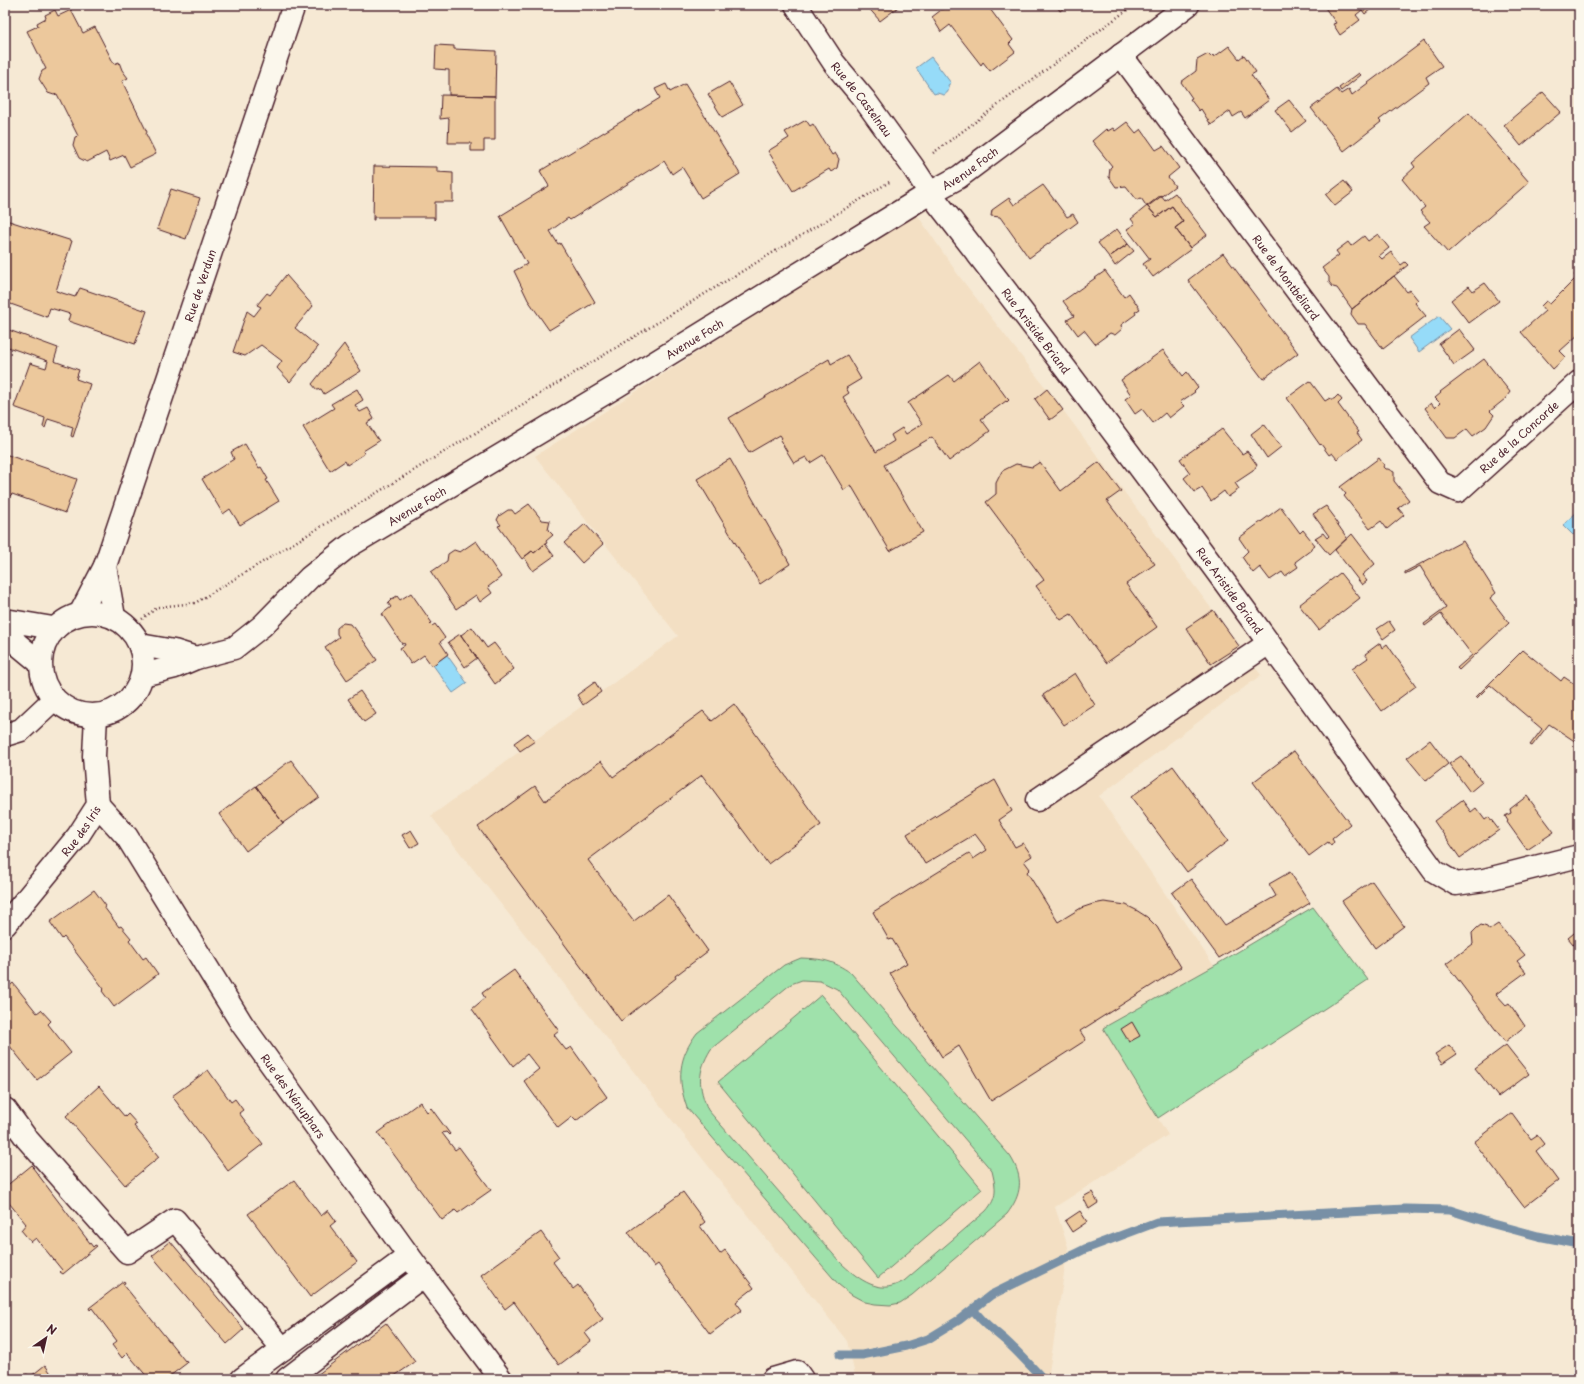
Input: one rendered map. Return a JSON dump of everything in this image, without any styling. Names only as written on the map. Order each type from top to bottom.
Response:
[{"type":"street","name":"Rue de Verdun","points":[[81,612],[105,566],[294,5]]},
{"type":"street","name":"Rue de Castelnau","points":[[796,5],[834,63],[864,99],[930,193]]},
{"type":"street","name":"Avenue Foch","points":[[142,675],[175,667],[196,658],[234,648],[262,626],[310,577],[349,546],[617,386],[930,193],[959,177],[1188,5]]},
{"type":"street","name":"Rue de Montbéliard","points":[[1121,55],[1440,483],[1458,491]]},
{"type":"street","name":"Rue Aristide Briand","points":[[930,193],[1069,372],[1269,643],[1434,871],[1456,884],[1484,880],[1579,856]]},
{"type":"street","name":"Rue de la Concorde","points":[[1458,491],[1579,382]]},
{"type":"street","name":"Rue de Verdun","points":[[105,566],[128,630]]},
{"type":"street","points":[[128,630],[142,675],[133,695],[116,709],[96,715],[73,712],[54,699],[43,682],[39,662],[53,628],[81,612],[128,630],[174,651],[196,658]]},
{"type":"street","points":[[5,620],[53,628]]},
{"type":"street","points":[[5,624],[16,643],[39,662]]},
{"type":"street","points":[[1037,800],[1269,643]]},
{"type":"street","points":[[5,735],[21,730],[54,699]]},
{"type":"street","name":"Rue des Iris","points":[[5,925],[78,836],[98,805],[94,756],[96,715]]},
{"type":"street","name":"Rue des Nénuphars","points":[[98,805],[127,837],[242,1024],[409,1256],[501,1379]]},
{"type":"street","points":[[5,1109],[27,1139],[127,1252],[175,1220],[283,1349]]},
{"type":"street","points":[[242,1379],[409,1256]]},
{"type":"street","points":[[287,1379],[424,1275]]},
{"type":"street","points":[[773,1379],[797,1372],[802,1379]]},
{"type":"path","points":[[128,630],[158,607],[195,603],[913,167],[1134,5]]},
{"type":"shaded area","points":[[916,213],[959,276],[1063,410],[1261,675],[1099,796],[1214,966],[1103,1028],[1168,1135],[1055,1207],[1068,1247],[1048,1379],[856,1379],[847,1341],[431,816],[678,636],[535,456]]},
{"type":"green space","points":[[1313,907],[1368,980],[1158,1118],[1103,1028],[1214,966]]},
{"type":"green space","points":[[801,958],[815,959],[833,963],[851,973],[1010,1156],[1018,1172],[1018,1193],[1016,1200],[1007,1214],[912,1295],[900,1303],[890,1305],[865,1302],[852,1295],[839,1285],[687,1108],[682,1088],[681,1069],[686,1051],[697,1033],[784,965]],"holes":[[[802,980],[820,981],[837,989],[992,1171],[995,1192],[993,1201],[986,1211],[904,1281],[892,1286],[885,1287],[870,1284],[856,1276],[839,1261],[708,1110],[702,1094],[700,1079],[701,1072],[706,1057],[711,1049],[791,984]]]},
{"type":"green space","points":[[821,995],[982,1189],[878,1278],[718,1082]]},
{"type":"water","points":[[931,57],[951,83],[948,85],[949,88],[947,93],[944,95],[937,93],[934,94],[916,68]]},
{"type":"water","points":[[1439,316],[1450,329],[1419,352],[1409,338]]},
{"type":"water","points":[[1579,510],[1579,530],[1573,535],[1563,525]]},
{"type":"water","points":[[447,655],[467,683],[453,693],[433,665]]},
{"type":"building","points":[[866,5],[901,5],[880,21]]},
{"type":"building","points":[[944,5],[987,5],[1013,40],[1009,44],[1015,52],[990,71],[983,62],[981,65],[950,25],[941,32],[932,17],[945,7]]},
{"type":"building","points":[[1056,5],[1068,5],[1060,11]]},
{"type":"building","points":[[1323,5],[1370,5],[1372,8],[1365,14],[1362,10],[1356,15],[1360,20],[1340,35],[1333,24],[1336,23]]},
{"type":"building","points":[[55,10],[58,16],[71,10],[83,33],[95,27],[114,64],[119,62],[122,70],[128,78],[122,81],[156,154],[130,167],[124,155],[110,161],[106,152],[87,162],[79,158],[73,145],[75,137],[78,136],[57,94],[54,95],[48,93],[39,79],[42,71],[46,69],[27,31],[38,26],[37,23],[46,18],[45,15]]},
{"type":"building","points":[[1424,41],[1442,66],[1426,77],[1429,83],[1379,120],[1381,122],[1344,151],[1311,108],[1337,89],[1341,94],[1349,89],[1352,95]]},
{"type":"building","points":[[436,45],[454,46],[454,49],[496,51],[495,96],[449,95],[449,70],[435,69]]},
{"type":"building","points":[[1229,46],[1239,59],[1244,55],[1256,72],[1251,75],[1269,100],[1245,118],[1241,112],[1233,117],[1230,111],[1211,125],[1201,109],[1199,111],[1190,99],[1192,98],[1181,82],[1196,71],[1197,60],[1208,54],[1211,57],[1213,55],[1214,57]]},
{"type":"building","points":[[1359,73],[1361,75],[1341,91],[1339,88]]},
{"type":"building","points":[[729,82],[743,105],[722,117],[708,94]]},
{"type":"building","points":[[666,84],[670,92],[685,84],[740,174],[701,198],[682,167],[672,174],[664,161],[570,220],[568,218],[550,231],[558,244],[560,243],[595,302],[549,330],[528,300],[514,271],[527,264],[500,216],[549,186],[540,171],[660,98],[655,89]]},
{"type":"building","points":[[1543,92],[1561,112],[1521,146],[1504,125]]},
{"type":"building","points":[[441,95],[495,96],[495,140],[484,140],[484,151],[471,151],[471,143],[448,143],[449,118],[440,119]]},
{"type":"building","points":[[1289,100],[1306,121],[1292,132],[1275,110]]},
{"type":"building","points":[[1469,113],[1529,182],[1448,253],[1424,226],[1430,222],[1420,211],[1425,207],[1402,179],[1415,167],[1412,163]]},
{"type":"building","points":[[806,120],[810,126],[813,124],[832,155],[835,153],[839,159],[837,168],[831,172],[829,169],[793,191],[768,151],[789,138],[785,132]]},
{"type":"building","points":[[1127,122],[1136,133],[1141,129],[1156,150],[1163,146],[1179,168],[1168,177],[1175,186],[1147,207],[1141,198],[1137,200],[1126,186],[1116,187],[1109,177],[1110,168],[1112,166],[1092,141],[1106,129],[1108,131],[1113,128],[1115,131]]},
{"type":"building","points":[[374,166],[437,167],[437,172],[453,173],[453,202],[435,202],[434,220],[434,217],[374,217],[373,220]]},
{"type":"building","points":[[1344,181],[1353,192],[1335,206],[1326,195]]},
{"type":"building","points":[[1043,185],[1067,217],[1073,214],[1078,222],[1029,258],[1000,217],[991,216],[992,210],[1009,198],[1014,205]]},
{"type":"building","points":[[171,189],[200,198],[186,239],[157,229]]},
{"type":"building","points":[[1175,193],[1207,235],[1190,248],[1175,228],[1183,222],[1172,206],[1157,217],[1147,206],[1161,195],[1165,200]]},
{"type":"building","points":[[1147,206],[1157,217],[1172,206],[1183,222],[1175,228],[1191,249],[1153,277],[1143,264],[1150,259],[1127,229],[1135,224],[1131,219]]},
{"type":"building","points":[[6,220],[72,241],[56,291],[75,297],[80,288],[147,311],[135,344],[68,321],[70,314],[50,308],[47,317],[5,302]]},
{"type":"building","points":[[1117,229],[1128,244],[1109,257],[1098,243]]},
{"type":"building","points":[[1378,234],[1389,248],[1379,256],[1382,259],[1391,252],[1401,265],[1405,262],[1408,265],[1352,309],[1337,288],[1333,287],[1329,282],[1329,277],[1322,268],[1339,255],[1336,251],[1348,242],[1351,246],[1364,236],[1368,241]]},
{"type":"building","points":[[1128,244],[1134,251],[1115,266],[1109,257]]},
{"type":"building","points":[[1223,253],[1298,353],[1263,379],[1188,280]]},
{"type":"building","points":[[1105,271],[1124,297],[1129,293],[1140,309],[1135,312],[1136,314],[1121,325],[1122,329],[1115,335],[1110,333],[1095,344],[1084,330],[1078,335],[1067,320],[1074,316],[1063,301]]},
{"type":"building","points":[[1579,271],[1579,334],[1560,351],[1566,357],[1553,369],[1521,332],[1545,311],[1541,306],[1546,301],[1550,304],[1577,277],[1574,275]]},
{"type":"building","points":[[286,275],[313,306],[295,328],[318,347],[290,382],[277,368],[282,361],[261,345],[245,356],[233,352],[247,311],[254,316],[261,307],[257,305],[267,293],[270,295]]},
{"type":"building","points":[[1394,276],[1407,292],[1410,290],[1418,300],[1415,303],[1426,316],[1383,349],[1365,324],[1358,324],[1351,314],[1352,309]]},
{"type":"building","points":[[1485,283],[1499,301],[1469,323],[1451,300],[1469,286],[1473,291]]},
{"type":"building","points":[[6,329],[58,348],[54,361],[79,370],[76,379],[90,384],[73,437],[71,436],[73,427],[48,419],[45,428],[43,427],[45,418],[14,407],[30,363],[46,368],[48,361],[5,346]]},
{"type":"building","points":[[1459,329],[1475,350],[1454,365],[1439,344]]},
{"type":"building","points":[[344,344],[361,371],[324,394],[321,389],[317,390],[312,384]]},
{"type":"building","points":[[1163,350],[1183,376],[1187,372],[1198,387],[1194,391],[1195,392],[1180,402],[1184,406],[1169,418],[1165,413],[1153,423],[1142,409],[1135,414],[1125,399],[1131,395],[1121,380]]},
{"type":"building","points":[[847,355],[861,379],[846,388],[849,393],[843,397],[876,452],[894,441],[891,435],[902,428],[906,434],[922,424],[908,403],[949,375],[954,381],[980,361],[1009,400],[981,419],[990,431],[949,461],[932,437],[884,465],[923,532],[890,551],[851,485],[844,490],[823,455],[810,463],[806,457],[794,463],[780,440],[782,438],[780,435],[749,453],[729,418],[829,359],[831,364]]},
{"type":"building","points":[[1484,359],[1510,392],[1505,399],[1490,411],[1494,415],[1486,427],[1473,436],[1467,429],[1455,438],[1447,438],[1425,408],[1431,403],[1435,408],[1440,403],[1435,398],[1441,393],[1440,392]]},
{"type":"building","points":[[1310,381],[1325,401],[1330,398],[1334,399],[1338,395],[1342,400],[1338,404],[1359,432],[1357,433],[1362,440],[1337,459],[1332,453],[1329,455],[1321,444],[1320,445],[1287,398]]},
{"type":"building","points":[[357,389],[363,400],[355,405],[360,412],[368,408],[374,419],[367,423],[379,441],[363,451],[364,454],[347,465],[345,461],[330,471],[303,427],[334,408],[331,404]]},
{"type":"building","points":[[1047,389],[1063,410],[1050,420],[1035,399]]},
{"type":"building","points":[[1264,424],[1281,447],[1267,458],[1251,434]]},
{"type":"building","points":[[1222,429],[1242,454],[1247,451],[1257,465],[1253,471],[1235,483],[1239,489],[1228,497],[1224,491],[1211,501],[1202,488],[1195,492],[1184,478],[1190,473],[1180,459]]},
{"type":"building","points":[[245,444],[259,468],[261,467],[268,479],[266,480],[279,501],[240,525],[230,509],[223,514],[202,479],[234,459],[231,452]]},
{"type":"building","points":[[5,454],[77,479],[65,513],[12,494],[5,501]]},
{"type":"building","points":[[1379,458],[1385,469],[1394,472],[1394,481],[1409,500],[1398,508],[1404,515],[1387,529],[1381,521],[1370,529],[1344,496],[1346,494],[1340,487]]},
{"type":"building","points":[[730,459],[790,564],[760,584],[697,479]]},
{"type":"building","points":[[1040,462],[1061,491],[1099,462],[1121,491],[1107,501],[1155,564],[1126,584],[1157,627],[1106,663],[1071,614],[1061,620],[1036,586],[1044,580],[986,502],[996,494],[996,483],[1002,471],[1016,464],[1032,467]]},
{"type":"building","points":[[529,504],[542,520],[550,521],[548,530],[553,535],[546,541],[547,543],[534,553],[532,551],[522,559],[498,526],[501,525],[497,520],[499,516],[508,510],[512,510],[515,514]]},
{"type":"building","points":[[1326,506],[1347,538],[1329,555],[1315,538],[1323,533],[1327,538],[1329,536],[1313,514]]},
{"type":"building","points":[[1281,507],[1300,533],[1303,530],[1315,545],[1311,548],[1311,550],[1295,562],[1298,567],[1285,576],[1282,572],[1270,580],[1260,567],[1253,573],[1242,557],[1248,551],[1239,538]]},
{"type":"building","points":[[585,524],[603,544],[582,563],[564,543]]},
{"type":"building","points":[[1352,534],[1375,564],[1362,575],[1367,581],[1362,585],[1335,550]]},
{"type":"building","points":[[476,541],[501,577],[488,587],[492,593],[480,602],[476,595],[456,609],[431,572],[447,561],[448,554],[454,550],[460,552]]},
{"type":"building","points":[[1463,541],[1496,593],[1490,598],[1509,623],[1459,670],[1457,668],[1472,655],[1441,614],[1425,626],[1424,624],[1446,608],[1420,566],[1405,574],[1405,572]]},
{"type":"building","points":[[545,544],[554,556],[533,571],[524,557],[532,551],[534,553]]},
{"type":"building","points":[[1340,573],[1360,598],[1319,630],[1299,605]]},
{"type":"building","points":[[411,593],[432,623],[430,624],[432,626],[435,624],[445,638],[440,642],[448,654],[432,666],[424,655],[411,664],[400,648],[405,645],[404,643],[402,644],[382,614],[391,607],[388,603],[392,599],[397,596],[400,600]]},
{"type":"building","points":[[1213,610],[1239,646],[1211,664],[1186,628]]},
{"type":"building","points":[[1389,621],[1395,630],[1383,639],[1377,629]]},
{"type":"building","points":[[343,623],[350,624],[353,628],[354,627],[377,660],[347,680],[325,647],[339,637],[337,634],[337,628]]},
{"type":"building","points":[[472,627],[487,648],[494,643],[514,669],[495,684],[461,635]]},
{"type":"building","points":[[460,634],[477,658],[465,667],[448,642]]},
{"type":"building","points":[[1380,643],[1382,648],[1387,644],[1416,686],[1382,711],[1352,669],[1368,658],[1365,654]]},
{"type":"building","points":[[1523,650],[1561,681],[1564,677],[1579,687],[1579,744],[1549,724],[1532,746],[1530,745],[1542,729],[1490,685],[1477,698],[1476,697]]},
{"type":"building","points":[[1075,673],[1095,705],[1064,725],[1043,695]]},
{"type":"building","points":[[595,682],[601,692],[583,705],[577,695]]},
{"type":"building","points":[[360,691],[376,714],[364,722],[348,699]]},
{"type":"building","points":[[734,704],[821,825],[768,864],[702,775],[588,860],[634,921],[668,895],[708,951],[675,976],[676,978],[621,1021],[478,827],[535,786],[545,801],[601,761],[613,777],[703,711],[712,721]]},
{"type":"building","points":[[528,733],[535,741],[520,751],[514,743]]},
{"type":"building","points":[[1430,740],[1448,764],[1426,781],[1407,758]]},
{"type":"building","points":[[1294,751],[1350,824],[1332,839],[1334,842],[1331,846],[1328,842],[1309,856],[1253,782]]},
{"type":"building","points":[[1461,756],[1482,782],[1470,792],[1449,764]]},
{"type":"building","points":[[291,760],[319,797],[283,823],[256,786]]},
{"type":"building","points":[[1173,766],[1228,841],[1187,872],[1131,797]]},
{"type":"building","points":[[995,780],[1012,811],[999,820],[1015,847],[1023,843],[1032,856],[1024,861],[1030,869],[1027,872],[1058,922],[1081,908],[1093,904],[1104,902],[1126,905],[1147,917],[1157,927],[1181,967],[1080,1031],[1086,1040],[991,1101],[959,1046],[942,1057],[890,973],[907,963],[892,939],[889,940],[873,912],[969,853],[973,859],[987,850],[975,834],[925,864],[907,834]]},
{"type":"building","points":[[256,786],[283,823],[246,851],[219,814]]},
{"type":"building","points":[[1527,796],[1554,832],[1527,850],[1507,822],[1508,821],[1505,816],[1511,813],[1510,809]]},
{"type":"building","points":[[1462,800],[1471,812],[1476,808],[1485,820],[1489,817],[1499,830],[1460,858],[1434,821]]},
{"type":"building","points":[[411,830],[419,843],[410,848],[402,835]]},
{"type":"building","points":[[1290,872],[1310,903],[1219,958],[1172,893],[1191,879],[1225,925],[1276,896],[1269,884]]},
{"type":"building","points":[[1372,881],[1404,926],[1375,948],[1342,901]]},
{"type":"building","points":[[94,890],[106,906],[104,907],[119,927],[121,926],[131,938],[129,940],[143,959],[146,957],[158,974],[114,1007],[102,991],[104,989],[64,937],[62,939],[50,922]]},
{"type":"building","points":[[1498,924],[1525,955],[1517,961],[1526,972],[1496,994],[1506,1005],[1509,1003],[1525,1026],[1505,1042],[1446,964],[1473,944],[1472,933],[1477,928],[1481,925],[1487,927],[1489,930]]},
{"type":"building","points":[[1579,929],[1579,951],[1568,938]]},
{"type":"building","points":[[514,970],[559,1031],[554,1035],[566,1050],[571,1047],[607,1097],[576,1121],[572,1117],[558,1128],[524,1081],[539,1069],[527,1054],[513,1066],[472,1009],[485,998],[482,993]]},
{"type":"building","points":[[13,983],[37,1013],[41,1010],[51,1021],[48,1024],[71,1053],[37,1080],[5,1040],[5,990]]},
{"type":"building","points":[[1132,1022],[1140,1036],[1129,1042],[1121,1029]]},
{"type":"building","points":[[1449,1045],[1457,1054],[1442,1064],[1435,1054]]},
{"type":"building","points":[[1506,1045],[1529,1074],[1498,1097],[1475,1068]]},
{"type":"building","points":[[208,1070],[231,1102],[235,1099],[243,1110],[239,1113],[263,1144],[228,1171],[172,1096]]},
{"type":"building","points":[[99,1086],[125,1117],[128,1114],[137,1124],[134,1126],[159,1157],[125,1185],[66,1116]]},
{"type":"building","points":[[420,1102],[427,1112],[431,1108],[450,1134],[449,1135],[446,1132],[442,1133],[455,1150],[459,1147],[491,1190],[458,1213],[455,1210],[442,1220],[378,1133]]},
{"type":"building","points":[[1512,1113],[1531,1139],[1537,1135],[1544,1144],[1536,1151],[1558,1181],[1524,1207],[1474,1142]]},
{"type":"building","points":[[32,1165],[93,1247],[95,1245],[97,1246],[63,1274],[60,1272],[62,1270],[36,1238],[31,1242],[21,1230],[26,1224],[5,1198],[5,1187]]},
{"type":"building","points":[[294,1180],[321,1216],[328,1210],[336,1221],[330,1226],[357,1262],[310,1297],[248,1214]]},
{"type":"building","points":[[683,1192],[705,1222],[700,1226],[720,1254],[725,1250],[754,1288],[736,1302],[742,1310],[710,1334],[658,1264],[654,1267],[628,1232]]},
{"type":"building","points":[[1092,1192],[1098,1203],[1089,1209],[1083,1197]]},
{"type":"building","points":[[1080,1211],[1087,1222],[1072,1232],[1065,1221]]},
{"type":"building","points":[[541,1232],[559,1257],[553,1262],[573,1289],[578,1285],[603,1319],[585,1333],[591,1341],[559,1365],[514,1302],[505,1309],[481,1275]]},
{"type":"building","points":[[170,1241],[244,1329],[227,1344],[152,1256]]},
{"type":"building","points":[[124,1281],[125,1283],[123,1284],[185,1361],[186,1360],[187,1363],[166,1379],[149,1379],[127,1353],[122,1358],[112,1345],[117,1341],[92,1308],[90,1310],[89,1308]]},
{"type":"building","points":[[386,1323],[415,1362],[390,1379],[313,1378]]},
{"type":"building","points":[[45,1365],[55,1379],[20,1379],[27,1374],[30,1377]]},
{"type":"waterway","points":[[840,1355],[862,1355],[906,1346],[928,1339],[959,1320],[991,1295],[1085,1249],[1157,1222],[1405,1209],[1450,1210],[1538,1236],[1579,1244]]},
{"type":"waterway","points":[[973,1309],[984,1322],[1011,1346],[1043,1379]]}]
